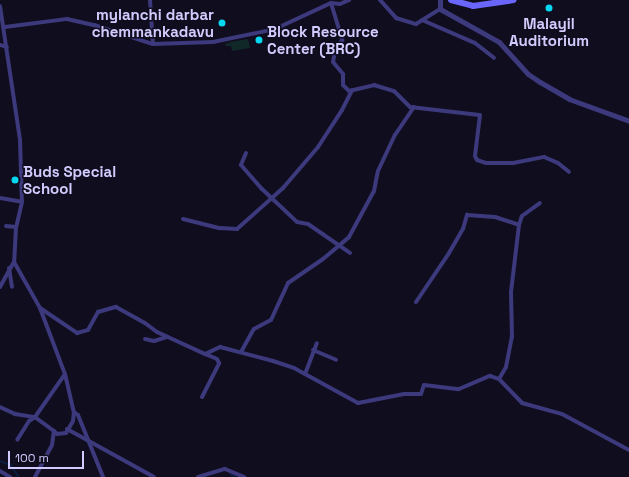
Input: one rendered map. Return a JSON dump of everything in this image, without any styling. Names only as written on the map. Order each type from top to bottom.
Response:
[{"type":"main road","points":[[451,0],[473,6],[514,0]]},
{"type":"street","points":[[150,0],[153,44]]},
{"type":"street","points":[[4,27],[67,19],[94,25],[153,44],[213,42],[239,38],[275,29],[331,3],[340,4],[349,0]]},
{"type":"street","points":[[380,0],[396,18],[416,24],[440,10]]},
{"type":"street","points":[[440,0],[440,10]]},
{"type":"street","points":[[331,3],[342,40],[335,51],[333,62],[343,74],[343,86],[352,90],[374,85],[394,91],[414,107],[480,115],[475,156],[477,160],[486,163],[513,163],[544,157],[558,163],[569,172]]},
{"type":"street","points":[[0,6],[20,140],[22,202],[16,227],[14,262],[40,308],[65,374],[74,412],[73,421],[66,433],[57,434],[35,417],[15,414],[0,407]]},
{"type":"street","points":[[440,10],[499,42],[528,74],[569,100],[629,121]]},
{"type":"street","points":[[422,20],[475,43],[494,58]]},
{"type":"street","points":[[0,45],[7,47]]},
{"type":"street","points":[[183,219],[208,223],[220,228],[237,229],[273,197],[318,147],[342,110],[352,90]]},
{"type":"street","points":[[241,352],[254,329],[271,320],[288,283],[349,237],[374,191],[378,171],[394,135],[414,107]]},
{"type":"street","points":[[246,153],[241,165],[262,189],[273,197],[297,222],[308,224],[350,253]]},
{"type":"street","points":[[0,198],[22,202]]},
{"type":"street","points":[[499,379],[506,367],[512,337],[511,292],[519,225],[522,216],[540,203]]},
{"type":"street","points":[[416,302],[449,253],[463,229],[467,215],[495,218],[519,225]]},
{"type":"street","points":[[6,226],[16,227]]},
{"type":"street","points":[[0,287],[9,268],[14,262]]},
{"type":"street","points":[[9,268],[12,287]]},
{"type":"street","points":[[40,308],[77,333],[88,330],[98,312],[116,307],[167,337],[217,359],[219,363],[202,397]]},
{"type":"street","points":[[145,339],[154,341],[167,337]]},
{"type":"street","points":[[305,374],[313,350],[317,343]]},
{"type":"street","points":[[205,354],[220,347],[273,361],[305,374],[358,403],[392,398],[404,394],[421,394],[424,385],[458,389],[490,376],[499,379],[522,403],[562,414],[629,450]]},
{"type":"street","points":[[313,350],[336,360]]},
{"type":"street","points":[[17,440],[28,421],[35,417],[65,374]]},
{"type":"street","points":[[74,412],[78,415],[103,477]]},
{"type":"street","points":[[67,429],[154,477]]},
{"type":"street","points":[[35,477],[52,446],[54,431]]},
{"type":"street","points":[[198,477],[225,469],[244,477]]},
{"type":"street","points":[[0,471],[10,477]]},
{"type":"green space","points":[[248,39],[250,48],[232,51],[231,46],[226,46],[225,44],[231,42]]},
{"type":"waterway","points":[[0,461],[11,465],[19,477]]},
{"type":"waterway","points":[[231,475],[235,477]]},
{"type":"place","name":"Malayil Auditorium","points":[[549,8]]},
{"type":"place","name":"mylanchi darbar chemmankadavu","points":[[222,23]]},
{"type":"place","name":"Block Resource Center (BRC)","points":[[259,40]]},
{"type":"place","name":"Buds Special School","points":[[15,180]]}]
